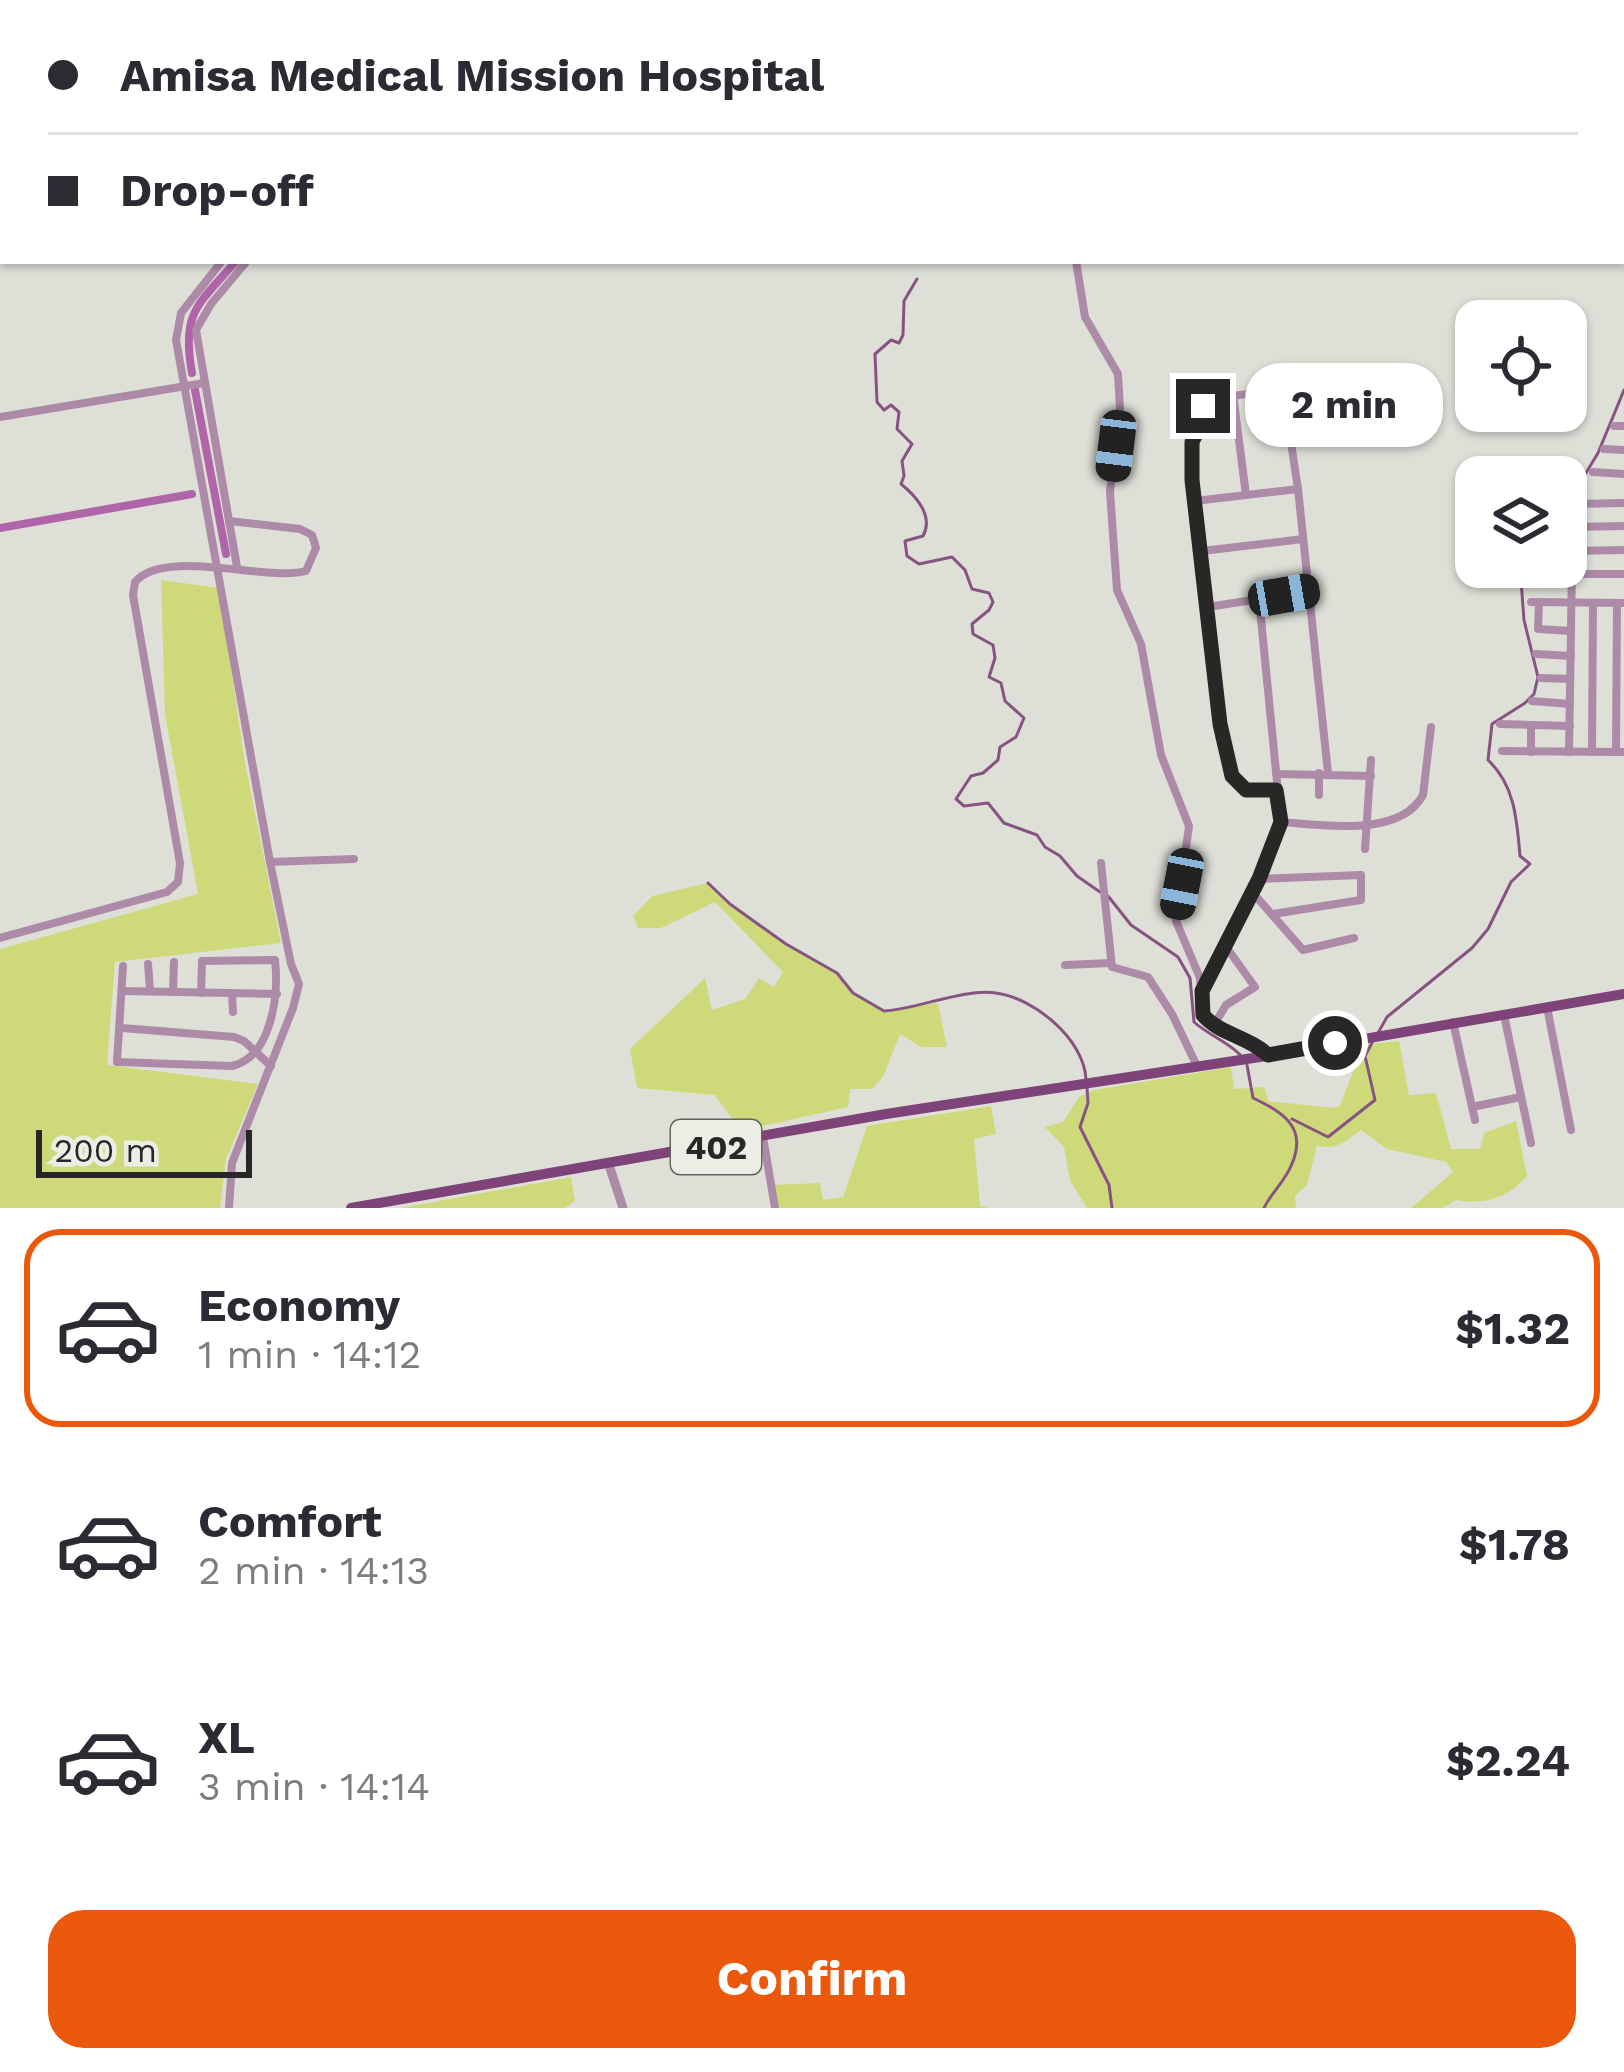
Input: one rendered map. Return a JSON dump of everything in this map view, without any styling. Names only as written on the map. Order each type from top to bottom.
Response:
[{"type":"main road","name":"402","points":[[351,1208],[1624,994]]},
{"type":"street","points":[[219,264],[193,295],[176,327],[182,387],[270,862],[299,984],[232,1163],[230,1208]]},
{"type":"street","points":[[237,567],[196,330],[244,264]]},
{"type":"street","points":[[1076,264],[1085,317],[1118,374],[1120,410],[1110,492],[1117,590],[1142,644],[1161,754],[1189,826],[1176,921],[1200,978],[1203,1015],[1214,1025],[1253,1041],[1268,1055]]},
{"type":"street","points":[[0,417],[203,383]]},
{"type":"street","points":[[1276,790],[1246,790],[1232,776],[1220,724],[1192,442],[1202,422],[1204,399],[1283,390],[1309,590],[1324,773],[1319,795]]},
{"type":"street","points":[[1233,394],[1246,495]]},
{"type":"street","points":[[1604,449],[1624,450]]},
{"type":"street","points":[[1593,472],[1624,474]]},
{"type":"street","points":[[1195,501],[1298,489]]},
{"type":"street","points":[[1587,504],[1624,503]]},
{"type":"street","points":[[0,938],[167,892],[178,882],[180,863],[133,595],[135,582],[150,570],[237,567],[294,575],[306,572],[316,548],[312,535],[301,529],[229,521]]},
{"type":"street","points":[[1587,527],[1624,526]]},
{"type":"street","points":[[1202,551],[1303,539]]},
{"type":"street","points":[[1587,551],[1624,550]]},
{"type":"street","points":[[1587,575],[1624,574]]},
{"type":"street","points":[[1569,752],[1572,588]]},
{"type":"street","points":[[1208,607],[1309,590]]},
{"type":"street","points":[[1202,991],[1227,948],[1281,822],[1259,599]]},
{"type":"street","points":[[1502,751],[1620,752],[1620,603],[1535,603],[1538,629],[1571,631]]},
{"type":"street","points":[[1592,752],[1593,604]]},
{"type":"street","points":[[1536,654],[1571,656]]},
{"type":"street","points":[[1541,678],[1570,679]]},
{"type":"street","points":[[1532,701],[1570,704]]},
{"type":"street","points":[[1500,724],[1570,726]]},
{"type":"street","points":[[1531,726],[1532,752]]},
{"type":"street","points":[[1281,822],[1367,828],[1421,802],[1431,727]]},
{"type":"street","points":[[1365,849],[1371,760]]},
{"type":"street","points":[[1276,773],[1371,776]]},
{"type":"street","points":[[270,862],[354,859]]},
{"type":"street","points":[[1101,863],[1111,964],[1114,969],[1148,977],[1197,1066]]},
{"type":"street","points":[[1259,879],[1361,875],[1360,900],[1274,914]]},
{"type":"street","points":[[1253,892],[1303,950],[1354,938]]},
{"type":"street","points":[[1214,1025],[1226,1005],[1255,987],[1227,948]]},
{"type":"street","points":[[124,966],[118,1062],[245,1063],[256,1053],[277,994],[275,960],[202,961],[201,993]]},
{"type":"street","points":[[173,962],[173,991]]},
{"type":"street","points":[[148,964],[149,990]]},
{"type":"street","points":[[1064,965],[1111,964]]},
{"type":"street","points":[[123,991],[277,994]]},
{"type":"street","points":[[232,993],[233,1012]]},
{"type":"street","points":[[1547,1007],[1571,1130]]},
{"type":"street","points":[[1503,1014],[1531,1143]]},
{"type":"street","points":[[1453,1022],[1474,1120]]},
{"type":"street","points":[[122,1028],[234,1037],[271,1066]]},
{"type":"street","points":[[1472,1107],[1521,1097]]},
{"type":"street","points":[[763,1137],[775,1208]]},
{"type":"street","points":[[609,1165],[623,1208]]},
{"type":"green space","points":[[161,580],[219,588],[245,763],[281,943],[115,962],[107,1065],[258,1084],[226,1159],[220,1208],[0,1208],[0,949],[198,894],[165,714]]},
{"type":"green space","points":[[708,883],[730,904],[837,973],[854,993],[883,1011],[938,1003],[947,1047],[921,1047],[900,1034],[883,1077],[872,1089],[850,1089],[848,1107],[741,1131],[715,1095],[637,1088],[630,1049],[705,978],[712,1010],[745,999],[759,978],[774,987],[783,972],[715,902],[661,928],[638,928],[633,916],[652,896]]},
{"type":"green space","points":[[1399,1041],[1409,1095],[1436,1093],[1451,1149],[1480,1149],[1484,1133],[1516,1121],[1527,1176],[1520,1184],[1486,1200],[1411,1208],[1453,1172],[1446,1162],[1387,1149],[1361,1130],[1335,1146],[1317,1145],[1307,1185],[1295,1196],[1296,1208],[1087,1208],[1070,1181],[1064,1147],[1045,1127],[1063,1122],[1080,1096],[1095,1090],[1231,1067],[1234,1089],[1264,1087],[1268,1101],[1334,1108],[1340,1105],[1355,1067],[1352,1046]]},
{"type":"green space","points":[[991,1106],[996,1134],[974,1139],[980,1206],[989,1208],[775,1208],[771,1185],[820,1183],[823,1200],[843,1197],[867,1126]]},
{"type":"green space","points":[[571,1177],[575,1201],[565,1208],[401,1208]]},
{"type":"waterway","points":[[192,373],[191,322],[233,264]]},
{"type":"waterway","points":[[917,279],[904,301],[899,343],[891,340],[875,354],[877,402],[884,410],[891,405],[899,412],[897,429],[912,444],[902,461],[901,484],[925,514],[923,536],[905,541],[907,556],[919,564],[952,557],[965,570],[972,589],[989,593],[993,602],[972,624],[973,634],[993,645],[989,677],[1001,683],[1005,701],[1024,718],[1016,737],[1000,747],[998,760],[971,776],[956,799],[964,806],[988,803],[1004,823],[1037,835],[1100,892]]},
{"type":"waterway","points":[[195,390],[226,554]]},
{"type":"waterway","points":[[1587,471],[1624,390]]},
{"type":"waterway","points":[[0,528],[192,494]]},
{"type":"waterway","points":[[1378,1033],[1387,1017],[1472,948],[1488,929],[1511,882],[1530,864],[1520,856],[1509,792],[1488,760],[1492,724],[1534,694],[1538,677],[1522,588]]},
{"type":"waterway","points":[[708,883],[730,904],[837,973],[853,993],[884,1011],[983,992],[1026,1003],[1067,1036],[1086,1079]]},
{"type":"waterway","points":[[1108,896],[1131,925],[1178,957],[1190,978],[1194,1022],[1242,1057]]},
{"type":"waterway","points":[[1292,1119],[1328,1137],[1375,1100],[1365,1056],[1373,1041]]},
{"type":"waterway","points":[[1247,1065],[1253,1098],[1283,1115],[1297,1141],[1288,1171],[1264,1208]]},
{"type":"waterway","points":[[1087,1088],[1088,1103],[1080,1127],[1109,1185],[1112,1208]]},
{"type":"route","points":[[1203,406],[1202,422],[1192,442],[1192,480],[1220,724],[1232,776],[1246,790],[1276,790],[1281,822],[1227,948],[1202,991],[1203,1015],[1214,1025],[1253,1041],[1268,1055],[1335,1043]]}]
